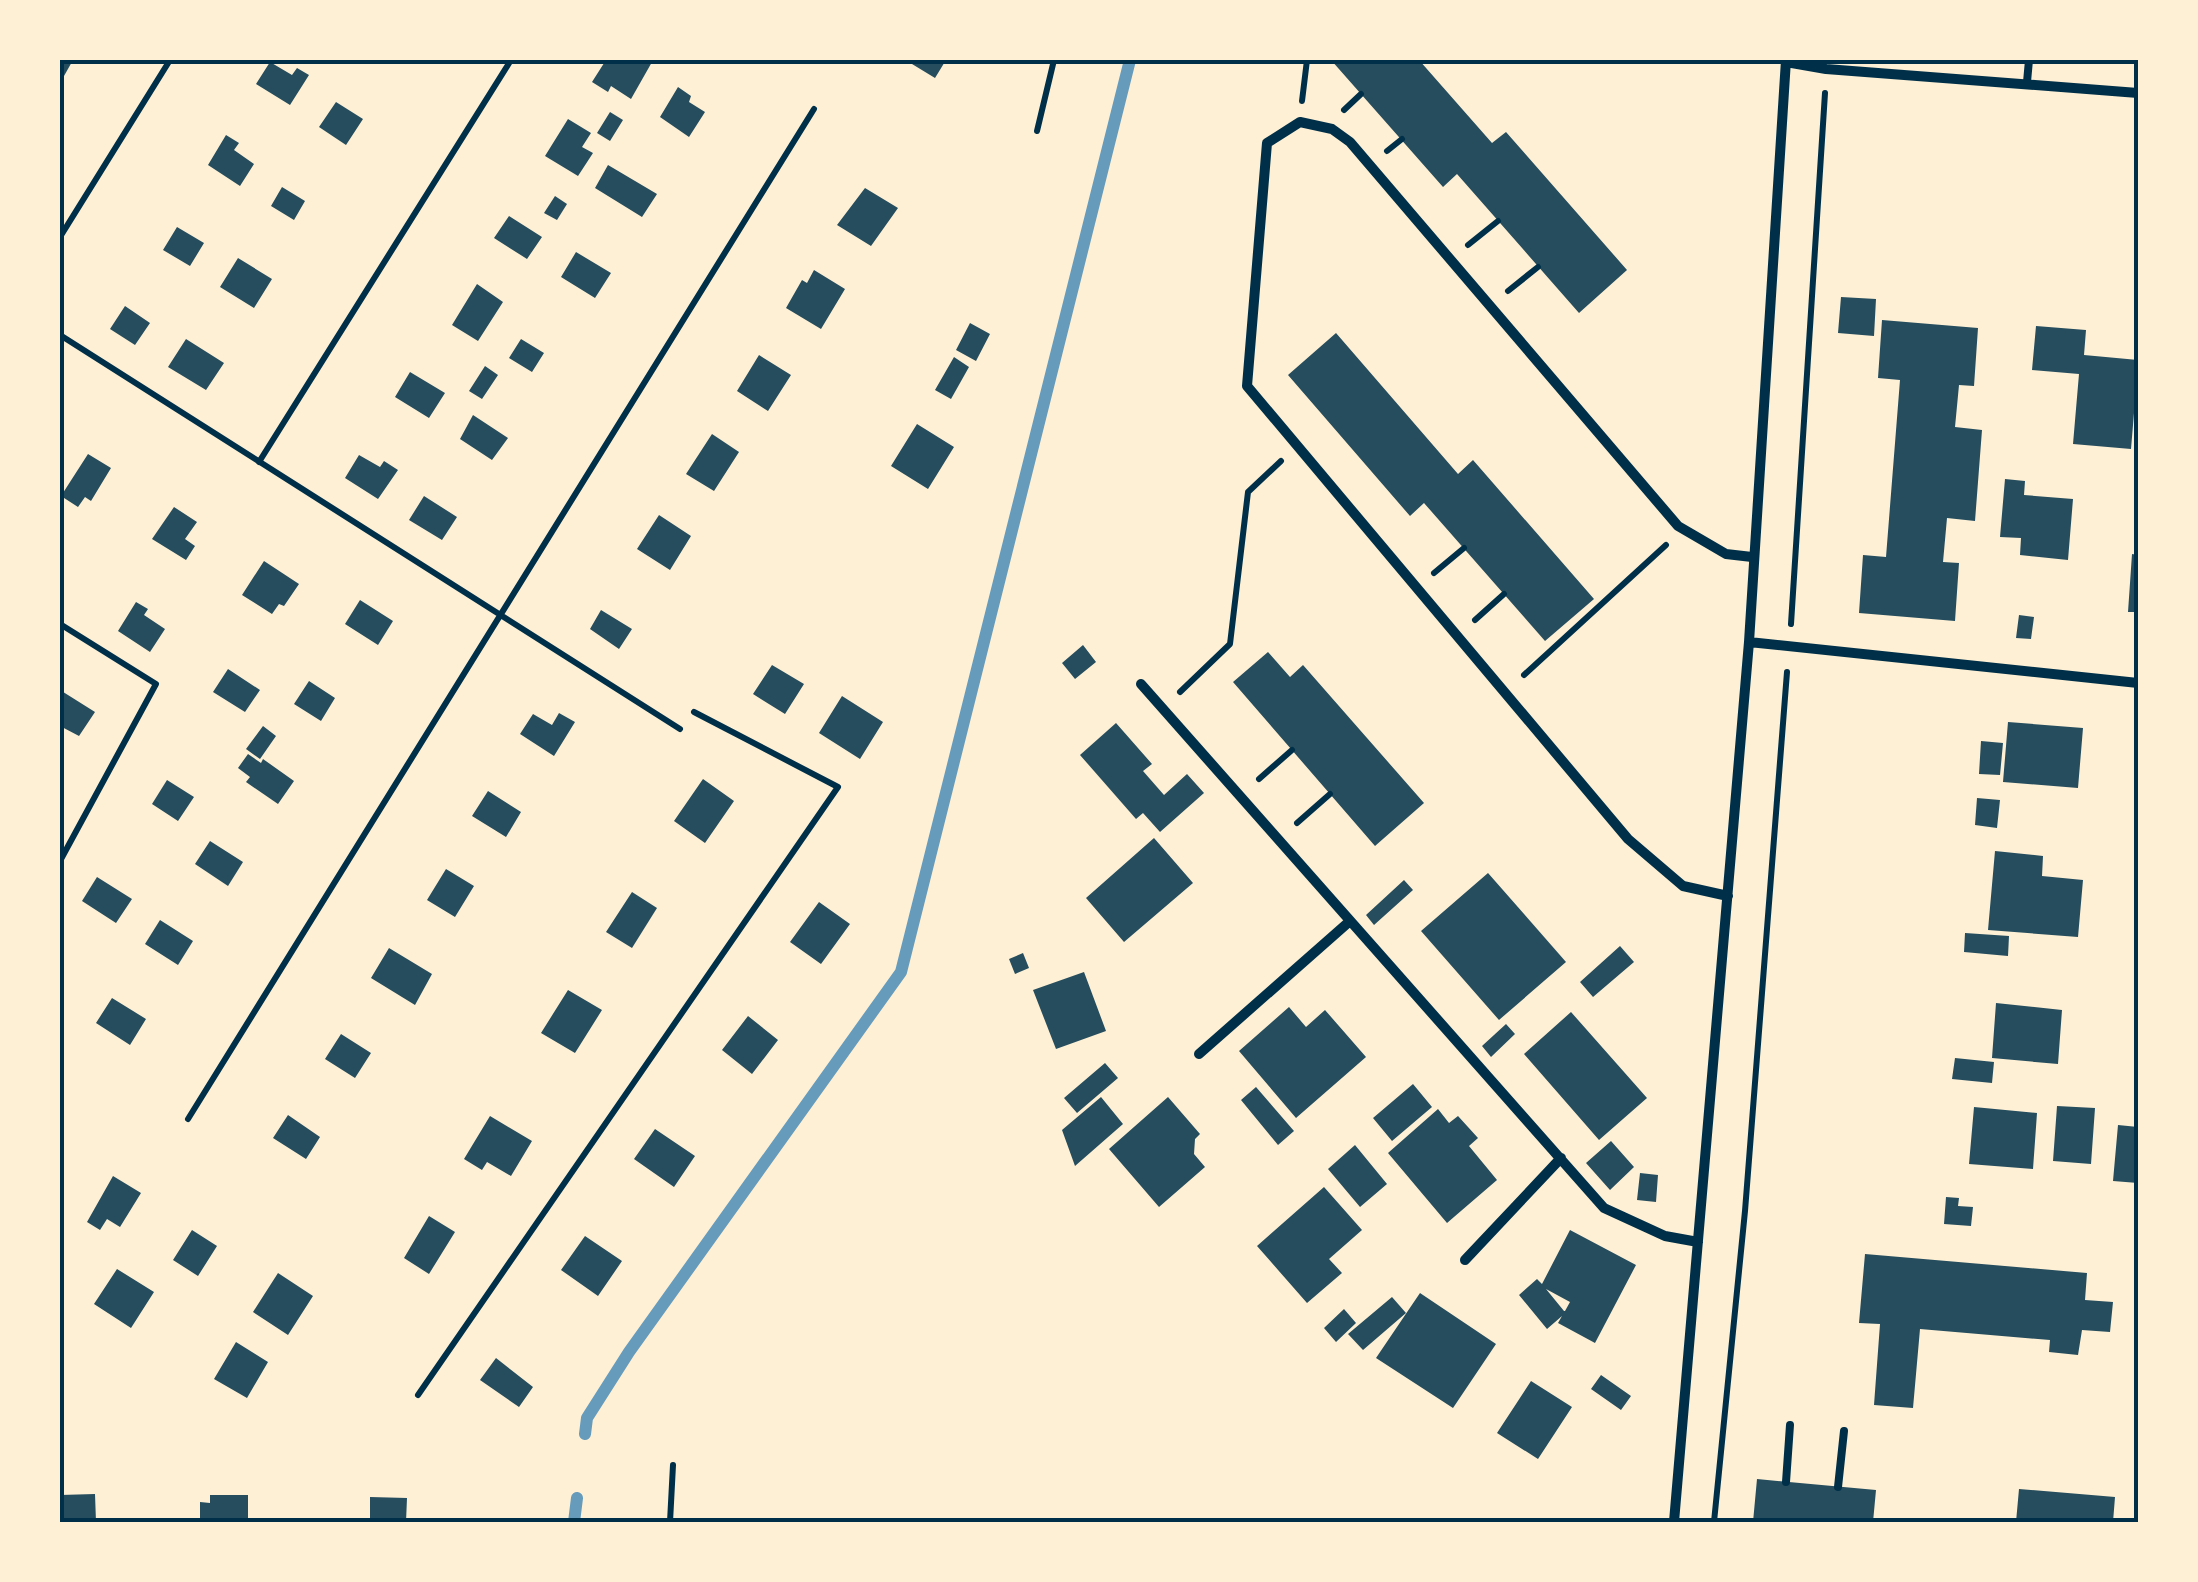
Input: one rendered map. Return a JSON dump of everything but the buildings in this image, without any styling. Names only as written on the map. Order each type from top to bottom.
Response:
[{"type":"street","points":[[1674,1522],[1749,642],[1786,61],[1826,69],[2138,93]]},
{"type":"street","points":[[1728,896],[1683,886],[1628,839],[1247,386],[1267,143],[1300,122],[1332,129],[1350,142],[1684,529],[1726,554],[1752,558]]},
{"type":"street","points":[[1749,642],[2138,684]]},
{"type":"street","points":[[1141,684],[1604,1208],[1666,1236],[1698,1242]]},
{"type":"street","points":[[1199,1054],[1350,921]]},
{"type":"street","points":[[1464,1260],[1561,1158]]},
{"type":"lane","points":[[2027,82],[2030,60]]},
{"type":"lane","points":[[1786,1482],[1790,1425]]},
{"type":"lane","points":[[1838,1486],[1844,1431]]},
{"type":"path","points":[[60,238],[170,60]]},
{"type":"path","points":[[259,462],[511,60]]},
{"type":"path","points":[[1037,131],[1054,60]]},
{"type":"path","points":[[1300,122],[1307,60]]},
{"type":"path","points":[[1714,1522],[1745,1211],[1790,646],[1826,69]]},
{"type":"path","points":[[188,1119],[814,109]]},
{"type":"path","points":[[1451,260],[1498,221]]},
{"type":"path","points":[[1490,306],[1538,267]]},
{"type":"path","points":[[60,335],[680,729]]},
{"type":"path","points":[[1164,708],[1230,644],[1248,492],[1296,447]]},
{"type":"path","points":[[1504,692],[1684,529]]},
{"type":"path","points":[[1416,588],[1464,548]]},
{"type":"path","points":[[1456,636],[1504,594]]},
{"type":"path","points":[[60,624],[156,684],[60,860]]},
{"type":"path","points":[[418,1395],[838,786],[694,712]]},
{"type":"path","points":[[1240,794],[1292,750]]},
{"type":"path","points":[[1278,840],[1330,794]]},
{"type":"path","points":[[670,1522],[673,1465]]},
{"type":"waterway","points":[[585,1434],[587,1418],[629,1352],[901,972],[1130,60]]},
{"type":"waterway","points":[[574,1522],[577,1498]]}]
